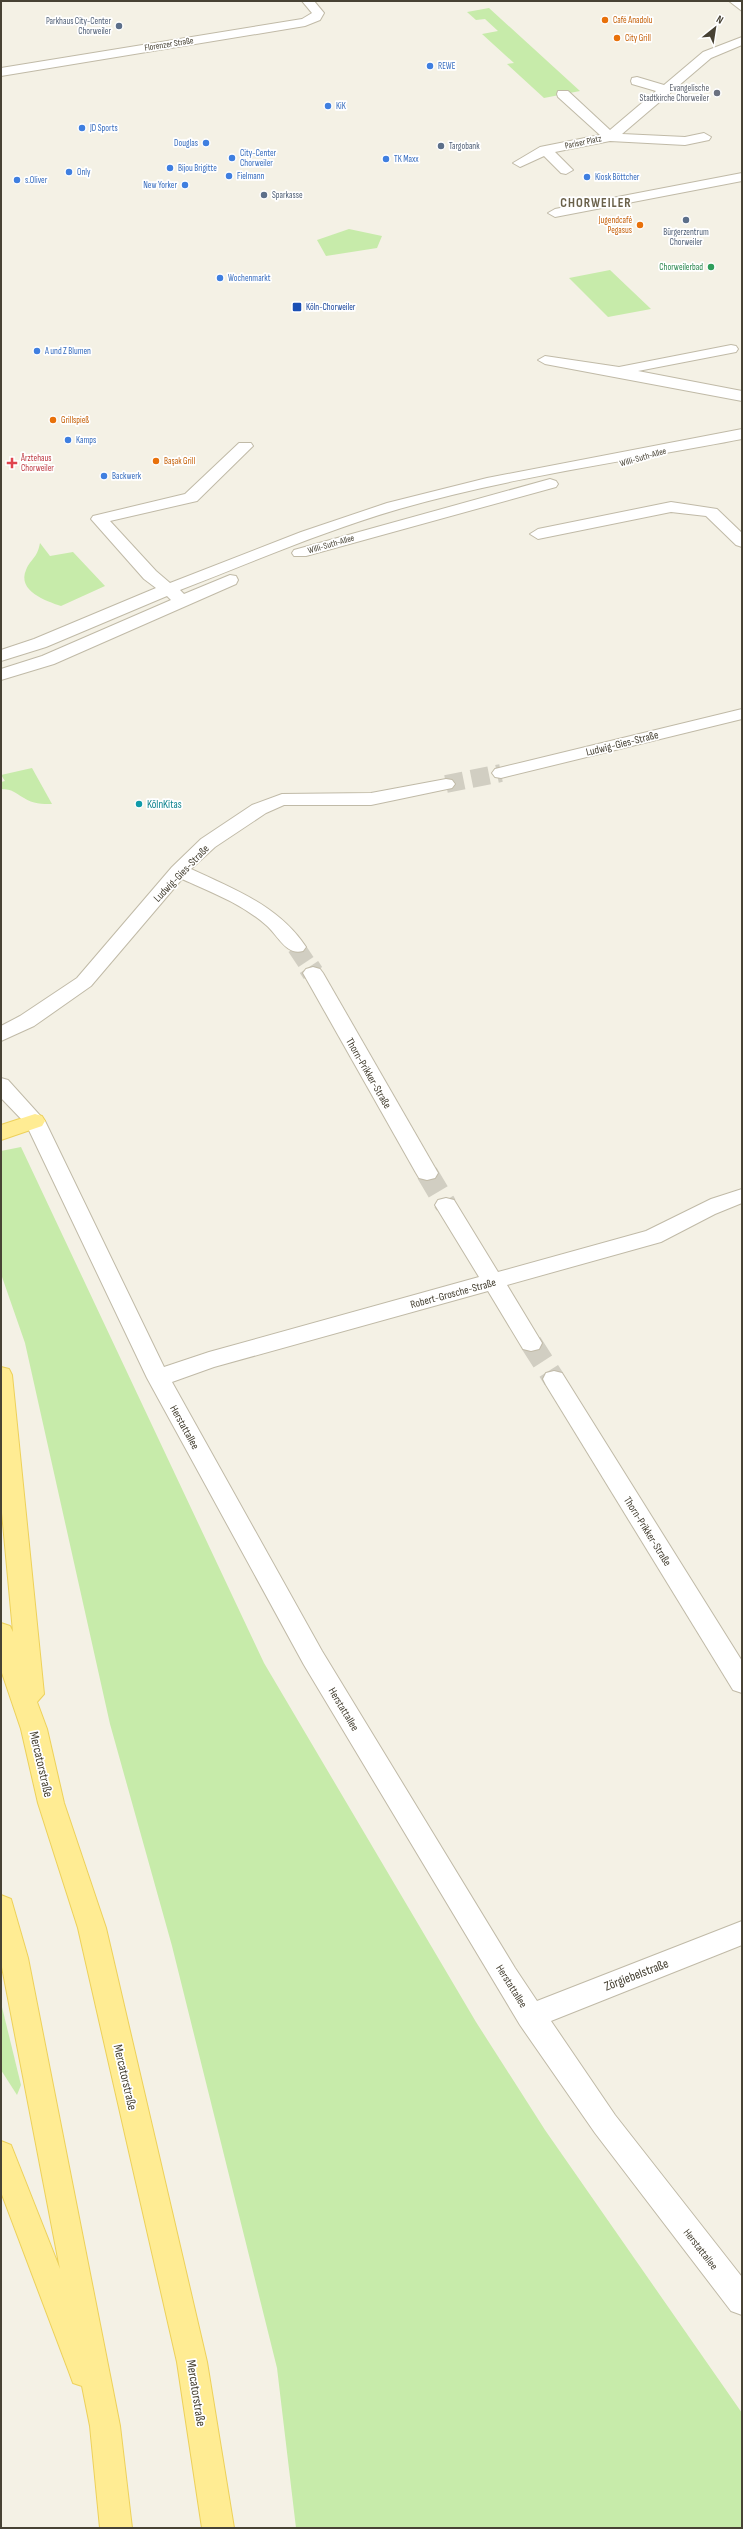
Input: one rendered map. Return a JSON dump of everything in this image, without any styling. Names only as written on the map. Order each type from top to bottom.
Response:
[{"type":"main road","points":[[1,1133],[35,1121]]},
{"type":"main road","points":[[1,1375],[34,1729]]},
{"type":"main road","name":"Mercatorstraße","points":[[1,1633],[34,1729],[51,1803],[96,1943],[192,2362],[218,2528]]},
{"type":"main road","points":[[1,1906],[14,1958],[105,2426],[116,2528]]},
{"type":"main road","points":[[1,2154],[105,2426]]},
{"type":"street","name":"Florenzer Straße","points":[[1,72],[305,22],[316,17],[318,13],[308,1]]},
{"type":"street","points":[[734,1],[742,7]]},
{"type":"street","points":[[610,136],[707,55],[742,41]]},
{"type":"street","points":[[637,81],[666,90]]},
{"type":"street","name":"Pariser Platz","points":[[563,94],[610,136]]},
{"type":"street","points":[[610,136],[685,141],[704,137]]},
{"type":"street","name":"Pariser Platz","points":[[520,163],[545,150],[610,136]]},
{"type":"street","points":[[545,150],[566,170]]},
{"type":"street","points":[[555,213],[742,177]]},
{"type":"street","points":[[591,194],[603,204]]},
{"type":"street","points":[[614,371],[731,349]]},
{"type":"street","points":[[545,360],[614,371],[742,396]]},
{"type":"street","name":"Willi-Suth-Allee","points":[[1,656],[40,643],[169,589],[307,535],[393,506],[487,483],[742,434]]},
{"type":"street","points":[[183,600],[150,576],[99,519],[191,498],[245,446]]},
{"type":"street","name":"Willi-Suth-Allee","points":[[1,675],[48,660],[183,600],[317,547],[470,507],[674,448]]},
{"type":"street","points":[[538,534],[671,507],[711,512],[742,542]]},
{"type":"street","name":"Ludwig-Gies-Straße","points":[[501,773],[742,714]]},
{"type":"street","name":"Ludwig-Gies-Straße","points":[[1,1034],[27,1021],[84,982],[179,871],[208,843],[235,823],[259,809],[282,800],[371,799],[446,784]]},
{"type":"street","points":[[179,871],[250,904],[271,918],[287,933],[296,947]]},
{"type":"street","name":"Thorn-Prikker-Straße","points":[[313,973],[427,1173]]},
{"type":"street","name":"Herstattallee","points":[[1,1085],[35,1121],[158,1378],[313,1658],[530,2016],[605,2124],[742,2301]]},
{"type":"street","name":"Robert-Grosche-Straße","points":[[158,1378],[209,1360],[492,1283],[653,1237],[674,1228],[709,1206],[742,1196]]},
{"type":"street","points":[[446,1205],[492,1283],[531,1343]]},
{"type":"street","name":"Thorn-Prikker-Straße","points":[[554,1379],[742,1683]]},
{"type":"street","name":"Zörgiebelstraße","points":[[530,2016],[742,1933]]},
{"type":"green space","points":[[489,8],[580,91],[544,98],[507,64],[514,63],[482,34],[498,31],[485,19],[476,20],[467,12]]},
{"type":"green space","points":[[349,229],[382,236],[377,248],[326,256],[317,240]]},
{"type":"green space","points":[[610,270],[651,309],[608,317],[569,278]]},
{"type":"green space","points":[[40,543],[50,556],[73,552],[105,586],[61,606],[34,594],[26,584],[24,577],[28,566],[36,555]]},
{"type":"green space","points":[[32,768],[52,804],[34,803],[16,793],[1,789],[1,782],[5,781],[1,775]]},
{"type":"green space","points":[[21,1147],[264,1663],[476,2022],[545,2130],[742,2413],[742,2528],[296,2528],[277,2368],[172,1946],[110,1724],[25,1343],[1,1274],[1,1151]]},
{"type":"green space","points":[[1,2003],[21,2085],[17,2095],[1,2070]]},
{"type":"tunnel","points":[[446,784],[501,773]]},
{"type":"tunnel","points":[[296,947],[310,968]]},
{"type":"tunnel","points":[[309,967],[313,973]]},
{"type":"tunnel","points":[[427,1173],[446,1205]]},
{"type":"tunnel","points":[[531,1343],[554,1379]]},
{"type":"place","name":"Café Anadolu","points":[[605,20]]},
{"type":"place","name":"Parkhaus City-Center Chorweiler","points":[[119,26]]},
{"type":"place","name":"City Grill","points":[[617,38]]},
{"type":"place","name":"REWE","points":[[430,66]]},
{"type":"place","name":"Evangelische Stadtkirche Chorweiler","points":[[717,93]]},
{"type":"place","name":"KiK","points":[[328,106]]},
{"type":"place","name":"JD Sports","points":[[82,128]]},
{"type":"place","name":"Douglas","points":[[206,143]]},
{"type":"place","name":"Targobank","points":[[441,146]]},
{"type":"place","name":"City-Center Chorweiler","points":[[232,158]]},
{"type":"place","name":"TK Maxx","points":[[386,159]]},
{"type":"place","name":"Bijou Brigitte","points":[[170,168]]},
{"type":"place","name":"Only","points":[[69,172]]},
{"type":"place","name":"Fielmann","points":[[229,176]]},
{"type":"place","name":"Kiosk Böttcher","points":[[587,177]]},
{"type":"place","name":"s.Oliver","points":[[17,180]]},
{"type":"place","name":"New Yorker","points":[[185,185]]},
{"type":"place","name":"Sparkasse","points":[[264,195]]},
{"type":"place","name":"Bürgerzentrum Chorweiler","points":[[686,220]]},
{"type":"place","name":"Jugendcafé Pegasus","points":[[640,225]]},
{"type":"place","name":"Chorweilerbad","points":[[711,267]]},
{"type":"place","name":"Wochenmarkt","points":[[220,278]]},
{"type":"place","name":"Köln-Chorweiler","points":[[297,307]]},
{"type":"place","name":"A und Z Blumen","points":[[37,351]]},
{"type":"place","name":"Grillspieß","points":[[53,420]]},
{"type":"place","name":"Kamps","points":[[68,440]]},
{"type":"place","name":"Başak Grill","points":[[156,461]]},
{"type":"place","name":"Ärztehaus Chorweiler","points":[[12,463]]},
{"type":"place","name":"Backwerk","points":[[104,476]]},
{"type":"place","name":"KölnKitas","points":[[139,804]]},
{"type":"district","name":"CHORWEILER","points":[[596,202]]}]
